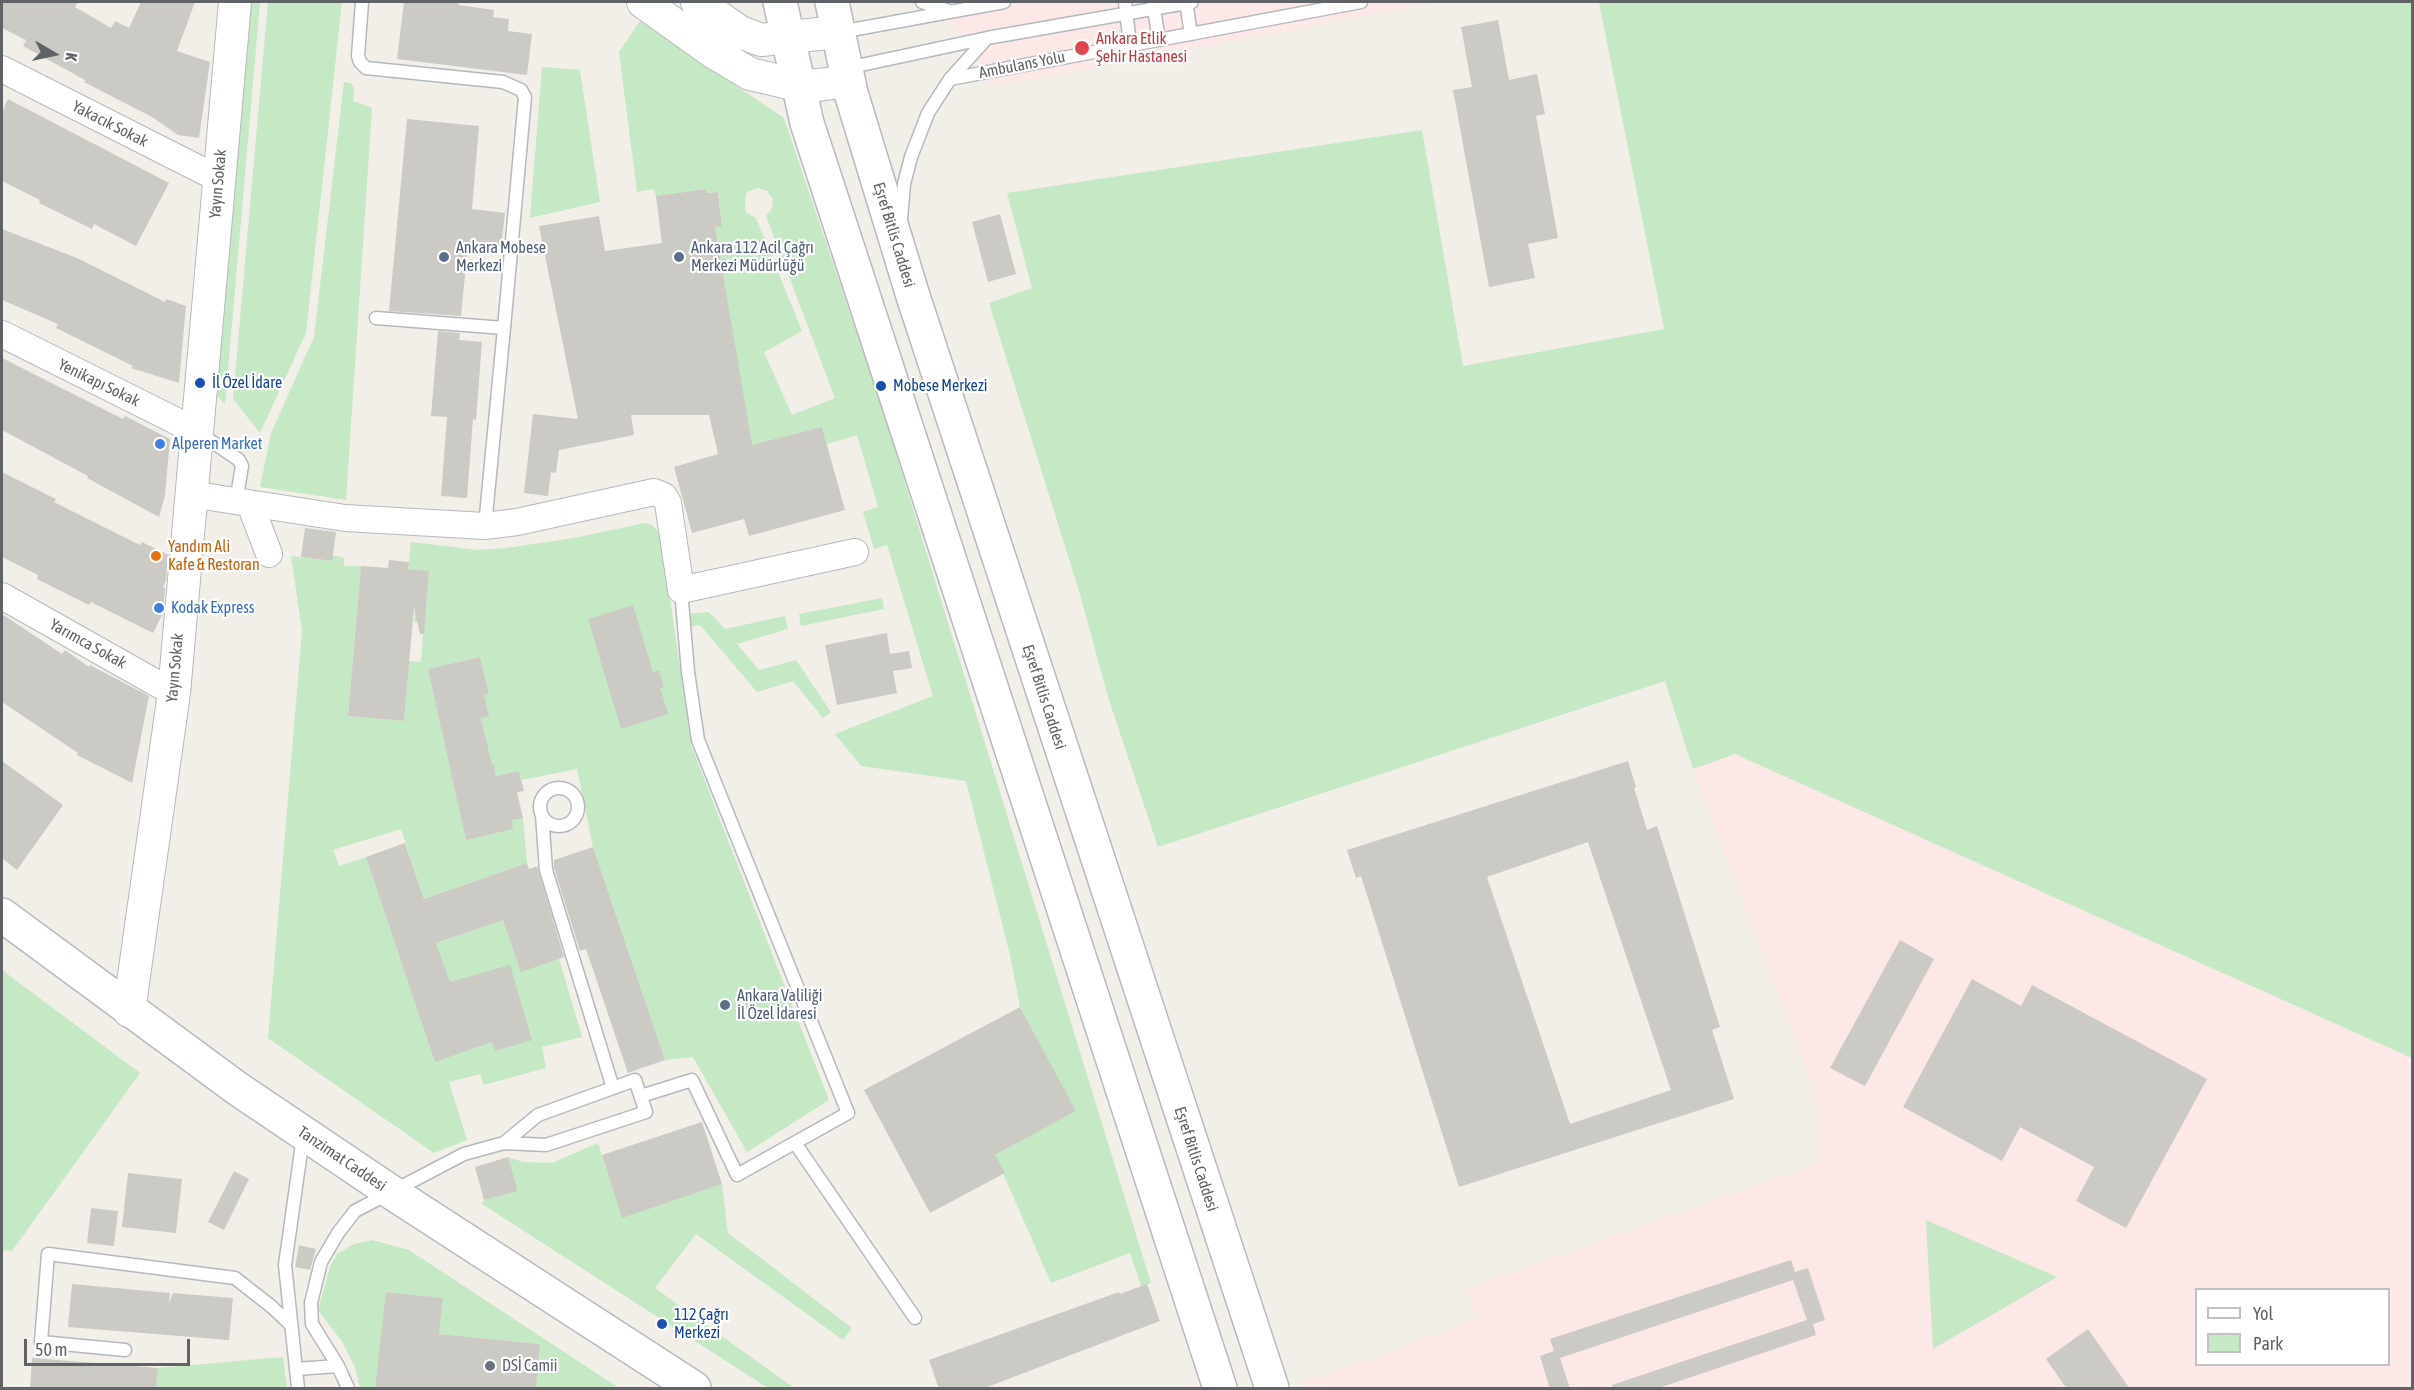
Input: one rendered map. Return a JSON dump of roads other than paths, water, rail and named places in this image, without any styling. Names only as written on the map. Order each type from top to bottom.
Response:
[{"type":"main road","points":[[780,2],[807,123],[1220,1388],[1269,1381]]},
{"type":"main road","name":"Eşref Bitlis Caddesi","points":[[835,17],[848,75],[898,247],[1269,1381]]},
{"type":"main road","name":"Tanzimat Caddesi","points":[[2,915],[129,1011],[303,1133],[694,1389]]},
{"type":"street","name":"Yayın Sokak","points":[[129,1011],[174,693],[195,431],[235,2]]},
{"type":"street","points":[[643,2],[733,65],[763,78],[797,85],[818,86],[848,75]]},
{"type":"street","points":[[697,2],[740,32],[761,40],[788,39],[835,17]]},
{"type":"street","name":"Yakacık Sokak","points":[[2,69],[219,179]]},
{"type":"street","name":"Yenikapı Sokak","points":[[2,334],[195,431]]},
{"type":"street","points":[[190,494],[345,518],[485,526],[517,522],[654,492],[664,496],[668,503],[681,590],[855,552]]},
{"type":"street","points":[[243,503],[269,554]]},
{"type":"street","name":"Yarımca Sokak","points":[[2,596],[174,693]]},
{"type":"lane","points":[[363,2],[358,56],[366,68],[503,82],[521,90],[525,98],[485,526]]},
{"type":"lane","points":[[921,2],[953,12]]},
{"type":"lane","points":[[835,17],[953,12],[1004,2]]},
{"type":"lane","points":[[848,75],[987,38],[1126,8],[1188,2],[1191,34]]},
{"type":"lane","name":"Ambulans Yolu","points":[[950,79],[1361,2]]},
{"type":"lane","points":[[1154,5],[1159,40]]},
{"type":"lane","points":[[1126,8],[1130,44]]},
{"type":"lane","points":[[898,247],[904,184],[911,157],[928,113],[950,79],[987,38]]},
{"type":"lane","points":[[376,318],[504,328]]},
{"type":"lane","points":[[195,431],[239,460],[242,466],[243,503]]},
{"type":"lane","points":[[640,1096],[692,1080],[737,1175],[848,1113],[698,740],[688,672],[681,590]]},
{"type":"lane","points":[[542,815],[546,870],[613,1088]]},
{"type":"lane","points":[[348,1389],[338,1366],[312,1324],[311,1303],[318,1272],[338,1233],[355,1211],[464,1154],[504,1143],[546,1145],[646,1112],[635,1080],[538,1115],[504,1143]]},
{"type":"lane","points":[[298,1389],[285,1265],[303,1133]]},
{"type":"lane","points":[[795,1143],[915,1318]]},
{"type":"lane","points":[[124,1350],[41,1342],[48,1254],[235,1278],[291,1325]]},
{"type":"lane","points":[[296,1369],[338,1366]]},
{"type":"place","name":"Ankara Etlik Şehir Hastanesi","points":[[1082,48]]},
{"type":"place","name":"Ankara Mobese Merkezi","points":[[444,257]]},
{"type":"place","name":"Ankara 112 Acil Çağrı Merkezi Müdürlüğü","points":[[679,257]]},
{"type":"place","name":"İl Özel İdare","points":[[200,383]]},
{"type":"place","name":"Mobese Merkezi","points":[[881,386]]},
{"type":"place","name":"Alperen Market","points":[[160,444]]},
{"type":"place","name":"Yandım Ali Kafe & Restoran","points":[[156,556]]},
{"type":"place","name":"Kodak Express","points":[[159,608]]},
{"type":"place","name":"Ankara Valiliği İl Özel İdaresi","points":[[725,1005]]},
{"type":"place","name":"112 Çağrı Merkezi","points":[[662,1324]]},
{"type":"place","name":"DSİ Camii","points":[[490,1366]]}]
